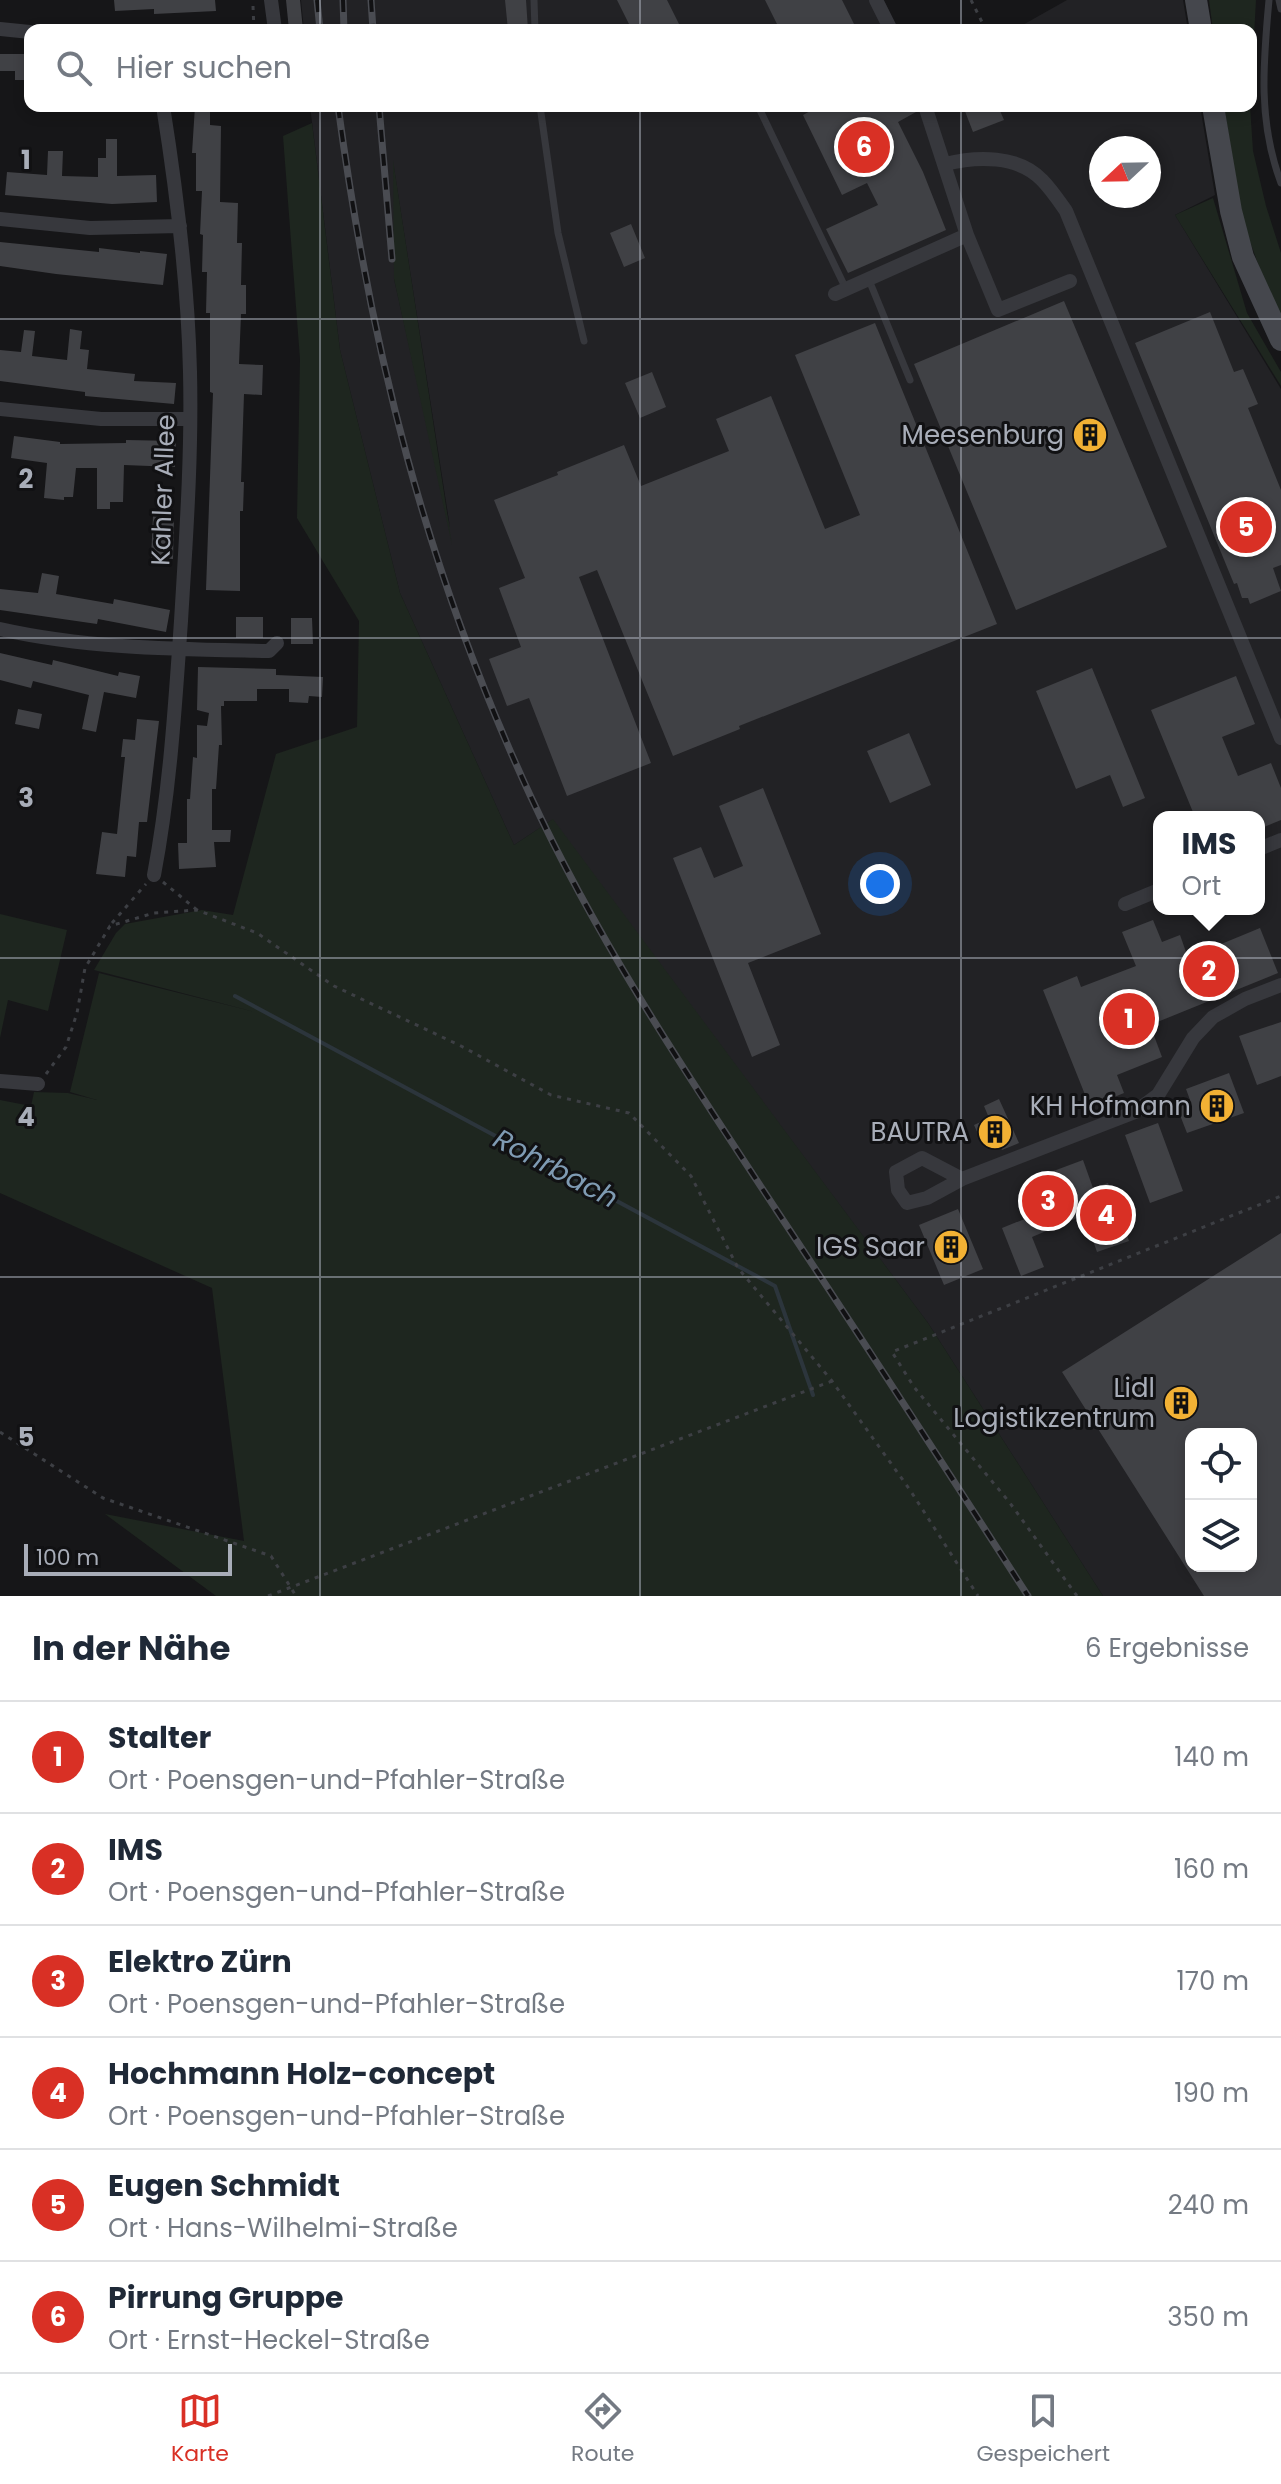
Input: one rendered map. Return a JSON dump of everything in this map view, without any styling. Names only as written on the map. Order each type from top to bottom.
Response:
[{"type":"street","points":[[271,0],[274,24]]},
{"type":"street","points":[[876,0],[888,24]]},
{"type":"street","points":[[1196,0],[1200,24]]},
{"type":"street","points":[[0,29],[24,31]]},
{"type":"street","name":"Kahler Allee","points":[[154,875],[172,761],[190,419],[187,307],[180,226],[164,112]]},
{"type":"street","points":[[927,112],[967,235],[998,310],[1070,281]]},
{"type":"street","points":[[1214,112],[1231,211],[1243,257],[1281,340]]},
{"type":"street","points":[[945,164],[964,159],[1011,160],[1041,178],[1066,211],[1281,738]]},
{"type":"street","points":[[0,219],[90,228],[180,226]]},
{"type":"street","points":[[841,292],[967,235]]},
{"type":"street","points":[[0,409],[101,419],[190,419]]},
{"type":"street","points":[[0,629],[112,647],[269,651],[277,643]]},
{"type":"street","points":[[1125,904],[1153,892]]},
{"type":"street","points":[[962,1179],[1135,1112],[1158,1095],[1193,1038],[1213,1017],[1245,999],[1281,985]]},
{"type":"street","points":[[0,1081],[38,1084]]},
{"type":"lane","points":[[534,0],[535,24]]},
{"type":"lane","points":[[1269,0],[1263,84],[1265,121],[1270,153],[1281,183]]},
{"type":"lane","points":[[1279,0],[1281,9]]},
{"type":"lane","points":[[541,112],[558,233],[584,341]]},
{"type":"lane","points":[[761,112],[841,292]]},
{"type":"lane","points":[[869,280],[910,380]]},
{"type":"path","points":[[971,0],[983,24]]},
{"type":"path","points":[[38,1084],[66,1047],[77,1013],[85,968],[110,926],[154,875],[197,910],[257,933],[334,986],[461,1046],[551,1095],[629,1113],[691,1176],[738,1268],[832,1381],[910,1490],[978,1596]]},
{"type":"path","points":[[110,926],[154,913],[197,910]]},
{"type":"path","points":[[1077,1596],[1010,1503],[914,1387],[892,1352],[1281,1196]]},
{"type":"path","points":[[268,1596],[832,1381]]},
{"type":"path","points":[[0,1432],[103,1498],[271,1556],[296,1596]]},
{"type":"shaded area","points":[[301,0],[879,0],[891,24],[303,24]]},
{"type":"shaded area","points":[[1067,0],[1183,0],[1187,24],[1025,24]]},
{"type":"shaded area","points":[[1209,0],[1256,0],[1255,24],[1212,24]]},
{"type":"shaded area","points":[[311,112],[1201,112],[1215,195],[1175,215],[1281,389],[1281,1596],[1103,1596],[928,1323],[552,820],[514,845],[400,593],[340,350]],"holes":[[[394,168],[450,527],[394,279]]]},
{"type":"shaded area","points":[[1225,112],[1250,112],[1253,151],[1281,253],[1281,318],[1243,222]]},
{"type":"shaded area","points":[[312,123],[340,350],[400,593],[514,845],[553,819],[928,1323],[1103,1596],[216,1596],[105,1514],[244,1541],[212,1288],[0,1193],[0,1100],[31,1106],[34,1092],[68,1093],[97,1100],[70,1092],[99,973],[255,1012],[94,970],[116,933],[125,924],[202,910],[233,915],[276,754],[357,727],[359,621],[297,518],[300,359],[283,136]]},
{"type":"shaded area","points":[[393,160],[452,545],[394,279]]},
{"type":"shaded area","points":[[1213,198],[1247,313],[1281,372],[1281,386],[1175,215]]},
{"type":"shaded area","points":[[0,914],[67,930],[48,1011],[8,1000],[0,1038]]},
{"type":"building","points":[[114,0],[215,0],[216,11],[154,14],[154,9],[115,11]]},
{"type":"building","points":[[286,0],[300,0],[302,24],[288,24]]},
{"type":"building","points":[[505,0],[526,0],[528,24],[507,24]]},
{"type":"building","points":[[617,0],[667,0],[679,24],[629,24]]},
{"type":"building","points":[[765,0],[842,0],[854,24],[777,24]]},
{"type":"building","points":[[0,54],[24,54],[24,80],[15,80],[15,71],[0,71]]},
{"type":"building","points":[[195,112],[210,112],[210,125],[221,126],[220,202],[238,203],[237,243],[242,243],[241,285],[246,285],[246,314],[241,314],[239,364],[263,365],[262,395],[244,394],[240,591],[206,590],[213,393],[210,392],[210,313],[206,313],[207,272],[202,272],[202,191],[196,191],[196,153],[192,153]]},
{"type":"building","points":[[808,112],[916,112],[898,122],[923,172],[946,230],[848,273],[826,229],[878,205],[867,183],[842,195],[803,115]]},
{"type":"building","points":[[965,112],[1001,112],[1004,120],[973,132]]},
{"type":"building","points":[[106,139],[117,139],[117,176],[156,175],[157,202],[112,204],[5,195],[7,172],[47,175],[48,151],[63,151],[62,176],[98,177],[98,158],[106,158]]},
{"type":"building","points":[[631,224],[645,258],[624,267],[610,233]]},
{"type":"building","points":[[0,242],[99,252],[99,248],[167,254],[163,285],[0,266]]},
{"type":"building","points":[[1064,301],[1167,547],[1016,610],[914,364]]},
{"type":"building","points":[[1210,312],[1234,372],[1243,369],[1258,404],[1248,408],[1281,490],[1281,565],[1273,568],[1281,591],[1250,604],[1248,598],[1242,598],[1237,583],[1234,584],[1135,343]]},
{"type":"building","points":[[875,323],[997,624],[739,726],[740,729],[673,756],[597,570],[579,577],[651,763],[567,796],[529,698],[507,706],[489,659],[521,647],[499,588],[525,578],[494,500],[624,445],[641,486],[729,451],[716,419],[771,396],[825,529],[860,515],[795,355]]},
{"type":"building","points":[[70,329],[82,331],[80,349],[89,350],[87,369],[135,374],[134,381],[176,383],[174,404],[85,396],[85,392],[0,381],[0,350],[21,352],[24,330],[35,331],[32,356],[67,360]]},
{"type":"building","points":[[652,372],[666,407],[640,418],[625,383]]},
{"type":"building","points":[[14,436],[60,444],[176,441],[175,467],[124,465],[123,502],[110,502],[110,509],[97,509],[97,468],[76,468],[73,497],[64,497],[64,500],[44,498],[47,463],[11,458]]},
{"type":"building","points":[[153,516],[174,518],[173,559],[151,558]]},
{"type":"building","points":[[42,573],[59,576],[56,594],[113,604],[114,599],[170,610],[166,632],[98,619],[97,624],[0,610],[0,589],[38,593]]},
{"type":"building","points":[[236,617],[263,617],[263,638],[236,638]]},
{"type":"building","points":[[291,618],[312,618],[313,644],[291,644]]},
{"type":"building","points":[[0,653],[52,665],[53,660],[118,676],[119,672],[140,676],[136,698],[104,692],[96,732],[82,729],[89,695],[33,681],[31,688],[0,680]]},
{"type":"building","points":[[198,667],[276,669],[276,675],[323,677],[322,697],[309,696],[308,703],[289,702],[289,689],[257,689],[257,701],[224,701],[224,706],[221,706],[222,745],[219,745],[216,789],[212,789],[212,830],[231,830],[230,842],[214,842],[216,867],[179,869],[178,843],[187,843],[187,799],[190,799],[193,757],[197,758],[197,725],[207,726],[209,713],[197,710]]},
{"type":"building","points":[[1092,668],[1145,798],[1123,807],[1110,775],[1076,789],[1036,691]]},
{"type":"building","points":[[1236,676],[1255,724],[1222,737],[1238,776],[1271,763],[1281,788],[1281,820],[1265,827],[1265,811],[1193,811],[1151,710]]},
{"type":"building","points":[[18,709],[42,714],[39,729],[15,724]]},
{"type":"building","points":[[137,719],[159,721],[147,822],[139,822],[136,857],[127,856],[125,877],[96,874],[102,832],[117,834],[125,757],[121,757],[123,739],[135,740]]},
{"type":"building","points":[[909,733],[931,785],[890,803],[867,751]]},
{"type":"building","points":[[763,788],[821,934],[748,963],[780,1045],[752,1057],[673,858],[701,847],[714,878],[743,866],[719,806]]},
{"type":"building","points":[[1153,920],[1162,942],[1180,935],[1186,952],[1212,942],[1214,947],[1260,928],[1278,973],[1150,1025],[1162,1057],[1117,1075],[1124,1093],[1090,1107],[1043,990],[1077,976],[1081,987],[1136,966],[1122,932]]},
{"type":"building","points":[[1281,1022],[1281,1076],[1257,1085],[1239,1036]]},
{"type":"building","name":"KH Hofmann","points":[[1229,1073],[1244,1113],[1187,1133],[1176,1105],[1190,1100],[1186,1089]]},
{"type":"building","name":"BAUTRA","points":[[999,1099],[1019,1143],[1002,1150],[998,1142],[991,1145],[989,1140],[982,1143],[974,1125],[989,1118],[984,1106]]},
{"type":"building","points":[[1158,1123],[1183,1191],[1150,1203],[1125,1135]]},
{"type":"building","points":[[1083,1160],[1093,1188],[1108,1183],[1129,1241],[1097,1252],[1084,1215],[1032,1237],[1044,1267],[1021,1276],[1002,1228],[1037,1214],[1024,1182]]},
{"type":"building","name":"IGS Saar","points":[[958,1209],[983,1269],[944,1285],[919,1225]]},
{"type":"building","name":"Lidl Logistikzentrum","points":[[1281,1233],[1281,1596],[1204,1596],[1189,1572],[1257,1572],[1257,1428],[1185,1428],[1185,1566],[1062,1372]]},
{"type":"waterway","name":"Rohrbach","points":[[235,996],[775,1286],[813,1395]]},
{"type":"railway","points":[[317,0],[319,24]]},
{"type":"railway","points":[[343,0],[344,24]]},
{"type":"railway","points":[[371,0],[373,24]]},
{"type":"railway","points":[[339,112],[367,285],[407,458],[461,627],[530,795],[556,850],[646,1008],[1028,1596]]},
{"type":"railway","points":[[380,112],[392,259]]},
{"type":"place","name":"Pirrung Gruppe","points":[[864,147]]},
{"type":"place","name":"Meesenburg","points":[[1090,435]]},
{"type":"place","name":"Eugen Schmidt","points":[[1246,527]]},
{"type":"place","name":"IMS","points":[[1209,971]]},
{"type":"place","name":"Stalter","points":[[1129,1019]]},
{"type":"place","name":"KH Hofmann","points":[[1217,1106]]},
{"type":"place","name":"BAUTRA","points":[[995,1132]]},
{"type":"place","name":"Elektro Zürn","points":[[1048,1201]]},
{"type":"place","name":"Hochmann Holz-concept","points":[[1106,1215]]},
{"type":"place","name":"IGS Saar","points":[[951,1247]]},
{"type":"place","name":"Lidl Logistikzentrum","points":[[1181,1403]]}]
